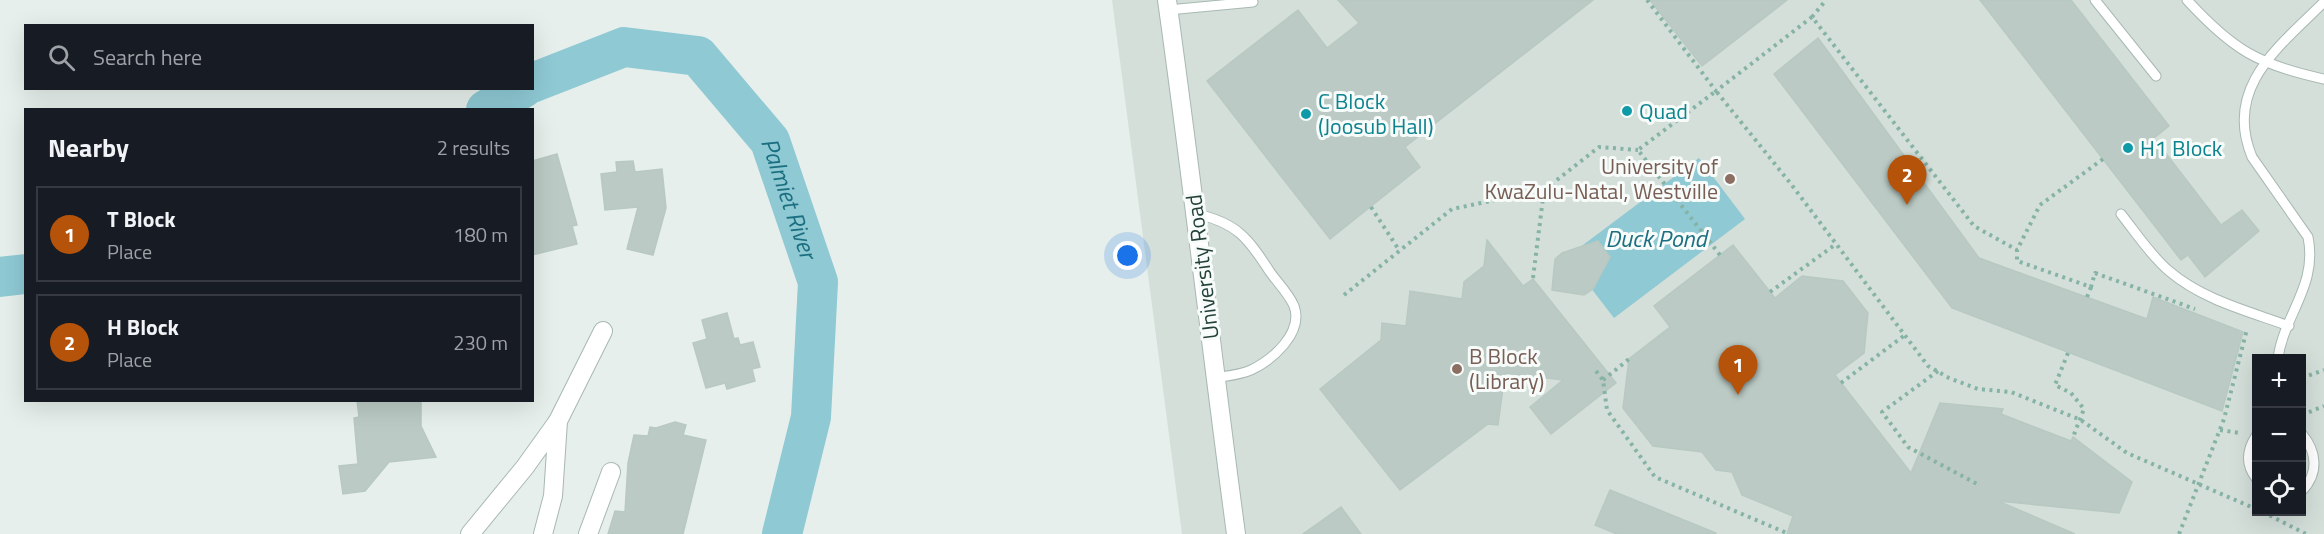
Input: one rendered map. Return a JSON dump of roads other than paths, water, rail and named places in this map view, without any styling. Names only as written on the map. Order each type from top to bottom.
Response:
[{"type":"street","name":"University Road","points":[[1167,5],[1197,214],[1214,378],[1236,534]]},
{"type":"street","points":[[470,534],[525,467],[558,421],[603,331]]},
{"type":"street","points":[[543,534],[553,496],[558,421]]},
{"type":"street","points":[[588,534],[610,472]]},
{"type":"lane","points":[[2095,0],[2156,76]]},
{"type":"lane","points":[[2187,0],[2228,42],[2265,61],[2324,79]]},
{"type":"lane","points":[[1167,5],[1253,2]]},
{"type":"lane","points":[[2279,354],[2310,268],[2310,249],[2308,237],[2252,157],[2246,142],[2245,102],[2265,61],[2324,2]]},
{"type":"lane","points":[[1197,214],[1220,219],[1243,235],[1294,307],[1295,322],[1290,338],[1275,354],[1250,371],[1214,378]]},
{"type":"lane","points":[[2121,214],[2167,269],[2188,285],[2212,298],[2289,326]]},
{"type":"lane","points":[[2306,441],[2315,463],[2311,479],[2306,485]]},
{"type":"lane","points":[[2252,444],[2248,453],[2248,463],[2252,470]]},
{"type":"water","name":"Duck Pond","points":[[1699,158],[1745,219],[1614,318],[1567,257]]},
{"type":"waterway","name":"Palmiet River","points":[[534,82],[624,47],[698,56],[770,141],[818,282],[811,417],[782,534]]},
{"type":"waterway","name":"Palmiet River","points":[[489,108],[520,90]]},
{"type":"waterway","name":"Palmiet River","points":[[0,277],[24,274]]},
{"type":"place","name":"Quad","points":[[1627,111]]},
{"type":"place","name":"C Block (Joosub Hall)","points":[[1306,114]]},
{"type":"place","name":"H1 Block","points":[[2128,148]]},
{"type":"place","name":"University of KwaZulu-Natal, Westville","points":[[1730,179]]},
{"type":"place","name":"H Block","points":[[1907,205]]},
{"type":"place","name":"B Block (Library)","points":[[1457,369]]},
{"type":"place","name":"T Block","points":[[1738,395]]}]
